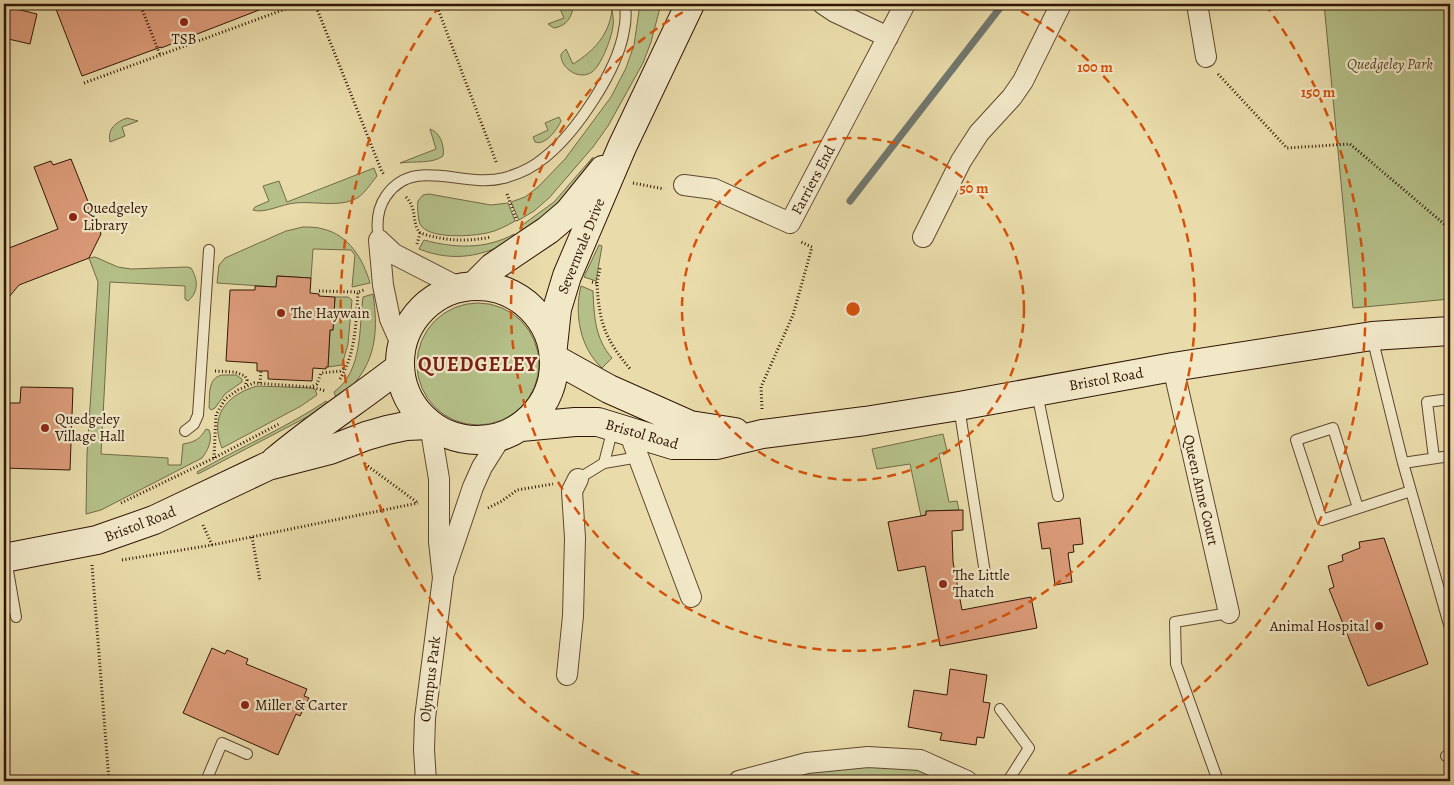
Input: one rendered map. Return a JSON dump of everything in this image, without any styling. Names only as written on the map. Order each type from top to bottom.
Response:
[{"type":"main road","name":"Severnvale Drive","points":[[554,354],[557,309],[567,276],[622,147],[690,4]]},
{"type":"main road","name":"Severnvale Drive","points":[[467,286],[548,230],[568,213],[622,147]]},
{"type":"main road","points":[[467,286],[494,288],[511,294],[524,302],[542,320],[547,329],[554,354],[554,370],[547,397],[538,411],[511,432],[480,441],[466,440],[442,432],[430,425],[412,405],[404,387],[401,356],[414,318],[430,302],[450,290],[467,286]]},
{"type":"main road","name":"Bristol Road","points":[[554,354],[610,389],[690,425],[719,430],[762,425],[865,421],[1173,367],[1372,336],[1450,331]]},
{"type":"main road","name":"Bristol Road","points":[[268,466],[303,437],[372,389],[401,356]]},
{"type":"main road","name":"Bristol Road","points":[[511,432],[575,422],[598,422],[673,445],[683,446],[717,445],[762,425]]},
{"type":"main road","name":"Bristol Road","points":[[5,558],[97,540],[127,531],[182,508],[268,466],[330,450],[387,430],[406,426],[430,425]]},
{"type":"street","points":[[824,4],[835,12],[888,37]]},
{"type":"street","name":"Farriers End","points":[[684,185],[714,190],[790,223],[905,4]]},
{"type":"street","points":[[923,236],[979,133],[1012,97],[1023,81],[1061,4]]},
{"type":"street","points":[[1197,4],[1206,57]]},
{"type":"street","points":[[379,240],[394,254],[467,286]]},
{"type":"street","points":[[379,240],[383,285],[390,319],[401,356]]},
{"type":"street","name":"Queen Anne Court","points":[[1173,367],[1229,613]]},
{"type":"street","name":"Olympus Park","points":[[430,425],[439,479],[439,542],[443,578]]},
{"type":"street","points":[[621,429],[639,457],[691,597]]},
{"type":"street","name":"Olympus Park","points":[[426,781],[424,750],[425,718],[443,578],[456,542],[464,510],[482,467],[511,432]]},
{"type":"street","points":[[567,675],[573,616],[575,538],[572,491],[578,479]]},
{"type":"street","points":[[739,781],[807,763],[868,757],[920,760],[966,781]]},
{"type":"lane","points":[[379,240],[376,225],[382,201],[395,186],[414,175],[481,181],[502,179],[532,167],[550,153],[574,128],[614,63],[624,31],[625,4]]},
{"type":"lane","points":[[185,431],[197,420],[209,250]]},
{"type":"lane","points":[[1372,336],[1403,463],[1450,628]]},
{"type":"lane","points":[[1036,392],[1058,496]]},
{"type":"lane","points":[[1434,458],[1427,402],[1450,399]]},
{"type":"lane","points":[[959,406],[985,573]]},
{"type":"lane","points":[[1358,508],[1333,428],[1296,440],[1322,520],[1411,491]]},
{"type":"lane","points":[[604,463],[621,429]]},
{"type":"lane","points":[[1403,463],[1450,456]]},
{"type":"lane","points":[[578,479],[604,463],[639,457]]},
{"type":"lane","points":[[5,558],[16,617]]},
{"type":"lane","points":[[1218,781],[1176,664],[1175,622],[1229,613]]},
{"type":"lane","points":[[1000,709],[1029,748],[1008,781]]},
{"type":"lane","points":[[206,781],[222,743],[247,754]]},
{"type":"path","points":[[140,4],[160,55]]},
{"type":"path","points":[[84,84],[299,4]]},
{"type":"path","points":[[315,4],[382,172],[413,206],[416,224],[420,233]]},
{"type":"path","points":[[436,4],[518,223]]},
{"type":"path","points":[[1221,79],[1287,148],[1350,144],[1450,229]]},
{"type":"path","points":[[628,182],[666,189],[684,185]]},
{"type":"path","points":[[762,425],[761,387],[793,315],[812,247],[800,241]]},
{"type":"path","points":[[319,291],[358,292]]},
{"type":"path","points":[[322,389],[319,381],[321,373],[340,371],[347,365]]},
{"type":"path","points":[[260,384],[261,371]]},
{"type":"path","points":[[200,372],[235,372],[245,376],[254,383],[260,384],[311,386],[328,392],[322,396]]},
{"type":"path","points":[[244,387],[247,384],[245,376]]},
{"type":"path","points":[[311,386],[319,381]]},
{"type":"path","points":[[214,458],[216,415],[225,399],[254,383]]},
{"type":"path","points":[[119,504],[214,458],[284,421]]},
{"type":"path","points":[[464,510],[490,508],[517,490],[578,479]]},
{"type":"path","points":[[120,560],[252,537],[419,503],[440,508]]},
{"type":"path","points":[[252,537],[260,581]]},
{"type":"path","points":[[83,566],[101,563]]},
{"type":"path","points":[[92,565],[109,781]]},
{"type":"green space","points":[[558,4],[573,4],[573,8],[566,23],[554,28],[548,24],[564,18]]},
{"type":"green space","points":[[640,4],[661,4],[651,42],[643,63],[608,126],[593,147],[549,198],[534,211],[519,220],[511,202],[525,197],[538,187],[565,159],[611,97],[626,68],[634,45]]},
{"type":"green space","name":"Quedgeley Park","points":[[1324,4],[1450,4],[1450,299],[1353,308]]},
{"type":"green space","points":[[612,10],[612,31],[606,51],[599,64],[592,72],[587,74],[582,75],[571,72],[564,64],[561,54],[566,49],[573,64],[588,54],[604,35]]},
{"type":"green space","points":[[559,117],[561,121],[557,129],[543,142],[535,142],[533,137],[548,130],[545,123]]},
{"type":"green space","points":[[127,118],[138,121],[122,127],[125,136],[110,142],[109,137],[113,127]]},
{"type":"green space","points":[[430,129],[437,133],[441,140],[443,156],[439,159],[428,161],[400,163],[436,149]]},
{"type":"green space","points":[[593,157],[569,194],[525,234],[521,226],[554,202]]},
{"type":"green space","points":[[374,168],[377,176],[364,193],[353,200],[340,203],[295,203],[262,211],[253,210],[255,207],[269,201],[263,186],[279,181],[287,202]]},
{"type":"green space","points":[[429,194],[491,205],[508,203],[515,221],[498,230],[480,234],[451,236],[432,233],[420,224],[418,212],[418,201],[423,195]]},
{"type":"green space","points":[[303,227],[318,228],[332,232],[347,242],[359,257],[370,283],[352,287],[355,255],[351,250],[313,249],[311,278],[277,276],[276,287],[217,283],[219,265],[225,258],[286,231]]},
{"type":"green space","points":[[514,234],[516,239],[504,245],[469,256],[445,256],[419,249],[424,240],[447,245],[469,246],[492,243]]},
{"type":"green space","points":[[599,245],[602,246],[596,281],[584,277]]},
{"type":"green space","points":[[95,257],[118,267],[131,269],[187,267],[191,268],[196,281],[196,290],[188,301],[185,299],[185,286],[110,282],[101,454],[168,458],[168,465],[181,465],[183,444],[197,440],[206,429],[209,430],[210,441],[202,458],[101,510],[86,514],[87,454],[98,282],[89,258]]},
{"type":"green space","points":[[581,286],[593,291],[596,327],[606,351],[612,358],[602,368],[588,351],[581,330],[578,308]]},
{"type":"green space","points":[[373,294],[375,326],[371,353],[359,378],[337,400],[334,392],[350,373],[355,361],[360,335],[363,297]]},
{"type":"green space","points":[[335,297],[348,297],[352,300],[348,344],[342,365],[328,367],[330,330],[333,330]]},
{"type":"green space","points":[[478,303],[501,308],[521,321],[534,341],[539,364],[534,387],[521,407],[501,420],[478,425],[455,420],[435,407],[422,387],[417,364],[422,341],[435,321],[455,308]]},
{"type":"green space","points":[[236,375],[242,379],[242,382],[225,394],[215,408],[211,410],[209,408],[212,384],[217,377]]},
{"type":"green space","points":[[257,386],[312,388],[315,389],[317,395],[301,406],[222,448],[218,437],[218,426],[223,408],[237,395]]},
{"type":"green space","points":[[326,401],[330,405],[198,474],[197,472],[295,420]]},
{"type":"green space","points":[[943,434],[947,451],[939,454],[949,502],[957,501],[959,510],[926,511],[926,515],[921,516],[910,464],[877,469],[872,449]]},
{"type":"green space","points":[[894,764],[930,772],[950,781],[759,781],[776,776]]},
{"type":"building","points":[[54,4],[272,4],[272,5],[82,76]]},
{"type":"building","points":[[4,6],[37,14],[30,44],[4,38]]},
{"type":"building","name":"Quedgeley Library","points":[[71,159],[101,234],[89,258],[19,285],[4,303],[4,250],[58,229],[34,167],[51,161],[53,165]]},
{"type":"building","name":"The Haywain","points":[[277,276],[311,278],[310,293],[319,294],[319,296],[335,297],[333,330],[330,330],[328,367],[326,369],[313,368],[312,381],[268,379],[268,371],[257,371],[257,363],[226,361],[230,290],[255,290],[255,286],[276,287]]},
{"type":"building","name":"Quedgeley Village Hall","points":[[21,387],[73,388],[70,470],[4,468],[4,403],[20,403]]},
{"type":"building","name":"The Little Thatch","points":[[963,510],[963,530],[952,531],[953,562],[962,610],[1031,597],[1037,628],[940,646],[925,566],[898,571],[888,522],[926,515],[926,511]]},
{"type":"building","points":[[1080,518],[1083,544],[1073,545],[1074,552],[1068,553],[1072,582],[1055,585],[1050,548],[1042,549],[1038,523]]},
{"type":"building","name":"Animal Hospital","points":[[1384,538],[1428,664],[1368,686],[1329,589],[1334,587],[1328,566],[1343,561],[1342,555],[1360,548],[1359,542]]},
{"type":"building","name":"Miller & Carter","points":[[212,648],[225,654],[227,650],[248,659],[246,664],[307,689],[304,696],[309,698],[300,716],[296,714],[278,755],[183,713]]},
{"type":"building","points":[[950,669],[987,675],[983,702],[990,703],[984,738],[977,737],[976,745],[940,740],[942,733],[908,727],[914,690],[947,695]]},
{"type":"waterway","points":[[850,201],[1003,4]]},
{"type":"place","name":"TSB","points":[[184,22]]},
{"type":"place","name":"Quedgeley Library","points":[[73,217]]},
{"type":"place","name":"The Haywain","points":[[281,313]]},
{"type":"place","name":"Quedgeley Village Hall","points":[[45,428]]},
{"type":"place","name":"The Little Thatch","points":[[943,584]]},
{"type":"place","name":"Animal Hospital","points":[[1379,626]]},
{"type":"place","name":"Miller & Carter","points":[[245,705]]},
{"type":"district","name":"QUEDGELEY","points":[[478,364]]}]
